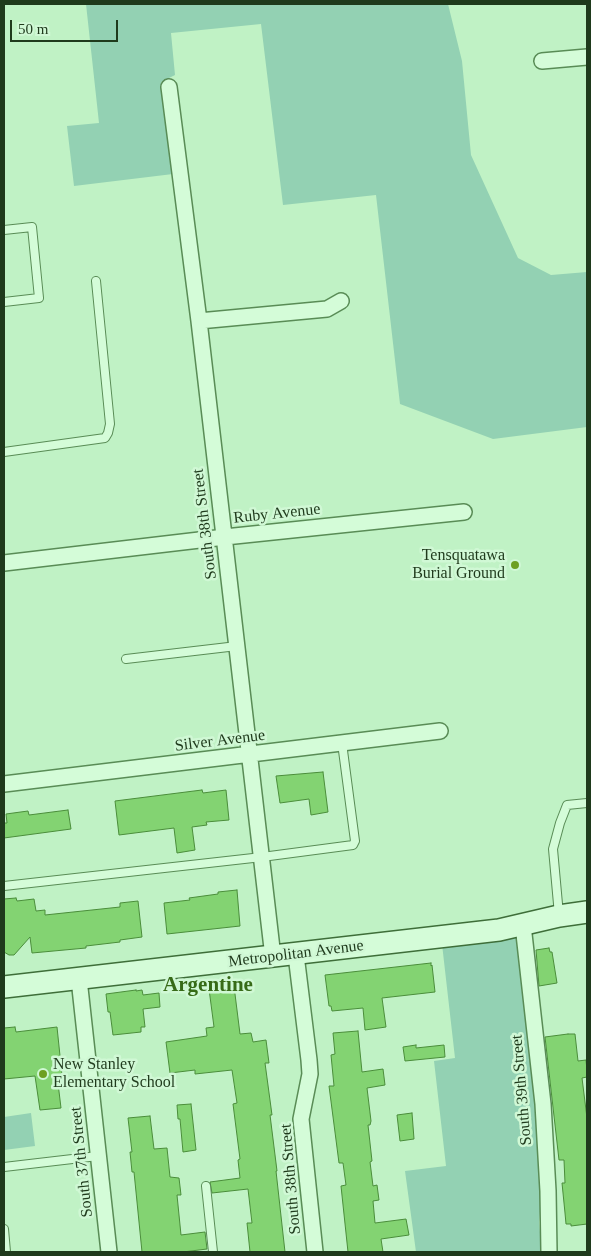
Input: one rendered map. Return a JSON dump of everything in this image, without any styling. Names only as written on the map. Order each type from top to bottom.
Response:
[{"type":"main road","name":"Metropolitan Avenue","points":[[4,987],[499,930],[559,916],[587,912]]},
{"type":"street","points":[[542,61],[587,57]]},
{"type":"street","name":"South 38th Street","points":[[169,86],[199,321],[274,957]]},
{"type":"street","points":[[199,321],[327,309],[341,301]]},
{"type":"street","name":"Ruby Avenue","points":[[4,563],[464,512]]},
{"type":"street","name":"Silver Avenue","points":[[4,784],[440,731]]},
{"type":"street","name":"South 39th Street","points":[[522,925],[543,1104],[549,1252]]},
{"type":"street","name":"South 38th Street","points":[[296,954],[310,1060],[310,1074],[301,1119],[315,1252]]},
{"type":"street","name":"South 37th Street","points":[[78,978],[109,1252]]},
{"type":"lane","points":[[4,230],[32,227],[39,298],[4,302]]},
{"type":"lane","points":[[4,452],[105,438],[108,433],[110,424],[96,281]]},
{"type":"lane","points":[[126,659],[237,646]]},
{"type":"lane","points":[[4,886],[353,845],[355,841],[342,744]]},
{"type":"lane","points":[[559,916],[554,849],[560,823],[567,805],[587,803]]},
{"type":"lane","points":[[4,1167],[98,1156]]},
{"type":"lane","points":[[206,1186],[213,1252]]},
{"type":"lane","points":[[4,1229],[6,1252]]},
{"type":"green space","points":[[86,4],[448,4],[462,61],[471,155],[518,258],[551,275],[587,272],[587,427],[493,439],[400,404],[376,195],[283,205],[261,24],[171,33],[175,75],[161,82],[173,174],[74,186],[67,126],[99,123]]},
{"type":"green space","points":[[514,935],[519,942],[541,1171],[539,1222],[542,1252],[416,1252],[405,1171],[446,1166],[434,1061],[455,1058],[442,944]]},
{"type":"green space","points":[[31,1113],[35,1146],[4,1150],[4,1117]]},
{"type":"building","points":[[323,772],[328,812],[311,815],[309,799],[280,803],[276,776]]},
{"type":"building","points":[[202,790],[203,793],[226,790],[229,820],[206,822],[207,825],[192,827],[195,850],[177,853],[174,828],[119,835],[115,801]]},
{"type":"building","points":[[68,810],[71,829],[4,838],[4,823],[7,823],[6,814],[28,811],[29,815]]},
{"type":"building","points":[[237,890],[240,926],[167,934],[164,903],[190,900],[189,898]]},
{"type":"building","points":[[16,898],[17,901],[34,899],[36,911],[45,910],[45,915],[120,907],[120,903],[138,901],[142,937],[86,946],[86,948],[32,953],[30,937],[14,955],[9,955],[4,952],[4,899]]},
{"type":"building","points":[[549,948],[550,952],[552,952],[557,983],[539,986],[536,950]]},
{"type":"building","points":[[431,963],[435,992],[382,998],[386,1027],[365,1030],[363,1008],[332,1011],[331,1006],[329,1006],[325,975]]},
{"type":"building","points":[[234,986],[240,1034],[251,1033],[253,1042],[266,1040],[269,1063],[265,1063],[285,1252],[250,1252],[247,1223],[252,1223],[248,1189],[212,1193],[210,1182],[240,1178],[238,1160],[240,1159],[233,1104],[237,1103],[232,1070],[195,1074],[195,1070],[170,1073],[166,1042],[207,1036],[206,1028],[214,1027],[209,989]]},
{"type":"building","points":[[142,990],[143,995],[159,993],[160,1007],[143,1009],[145,1027],[141,1027],[141,1032],[113,1035],[106,994]]},
{"type":"building","points":[[15,1027],[16,1032],[57,1027],[62,1075],[57,1075],[61,1108],[40,1110],[35,1076],[4,1079],[4,1028]]},
{"type":"building","points":[[358,1031],[362,1072],[383,1069],[385,1085],[367,1088],[371,1121],[370,1125],[368,1125],[372,1161],[370,1162],[373,1186],[377,1185],[379,1200],[373,1201],[375,1223],[406,1219],[409,1235],[381,1239],[383,1252],[348,1252],[341,1186],[346,1185],[343,1163],[339,1163],[329,1086],[334,1086],[331,1055],[335,1054],[333,1033]]},
{"type":"building","points":[[575,1034],[578,1061],[586,1060],[587,1070],[587,1077],[582,1078],[587,1118],[587,1224],[571,1226],[571,1224],[566,1224],[562,1183],[565,1183],[564,1160],[559,1160],[545,1037]]},
{"type":"building","points":[[416,1045],[416,1048],[444,1045],[445,1057],[405,1061],[403,1047]]},
{"type":"building","points":[[191,1104],[196,1150],[183,1152],[177,1105]]},
{"type":"building","points":[[412,1113],[414,1139],[400,1141],[397,1115]]},
{"type":"building","points":[[150,1116],[154,1149],[167,1148],[170,1177],[179,1178],[181,1195],[177,1195],[181,1235],[205,1232],[207,1249],[183,1252],[142,1252],[134,1172],[132,1172],[128,1118]]},
{"type":"place","name":"Tensquatawa Burial Ground","points":[[515,565]]},
{"type":"place","name":"New Stanley Elementary School","points":[[43,1074]]},
{"type":"district","name":"Argentine","points":[[208,986]]}]
